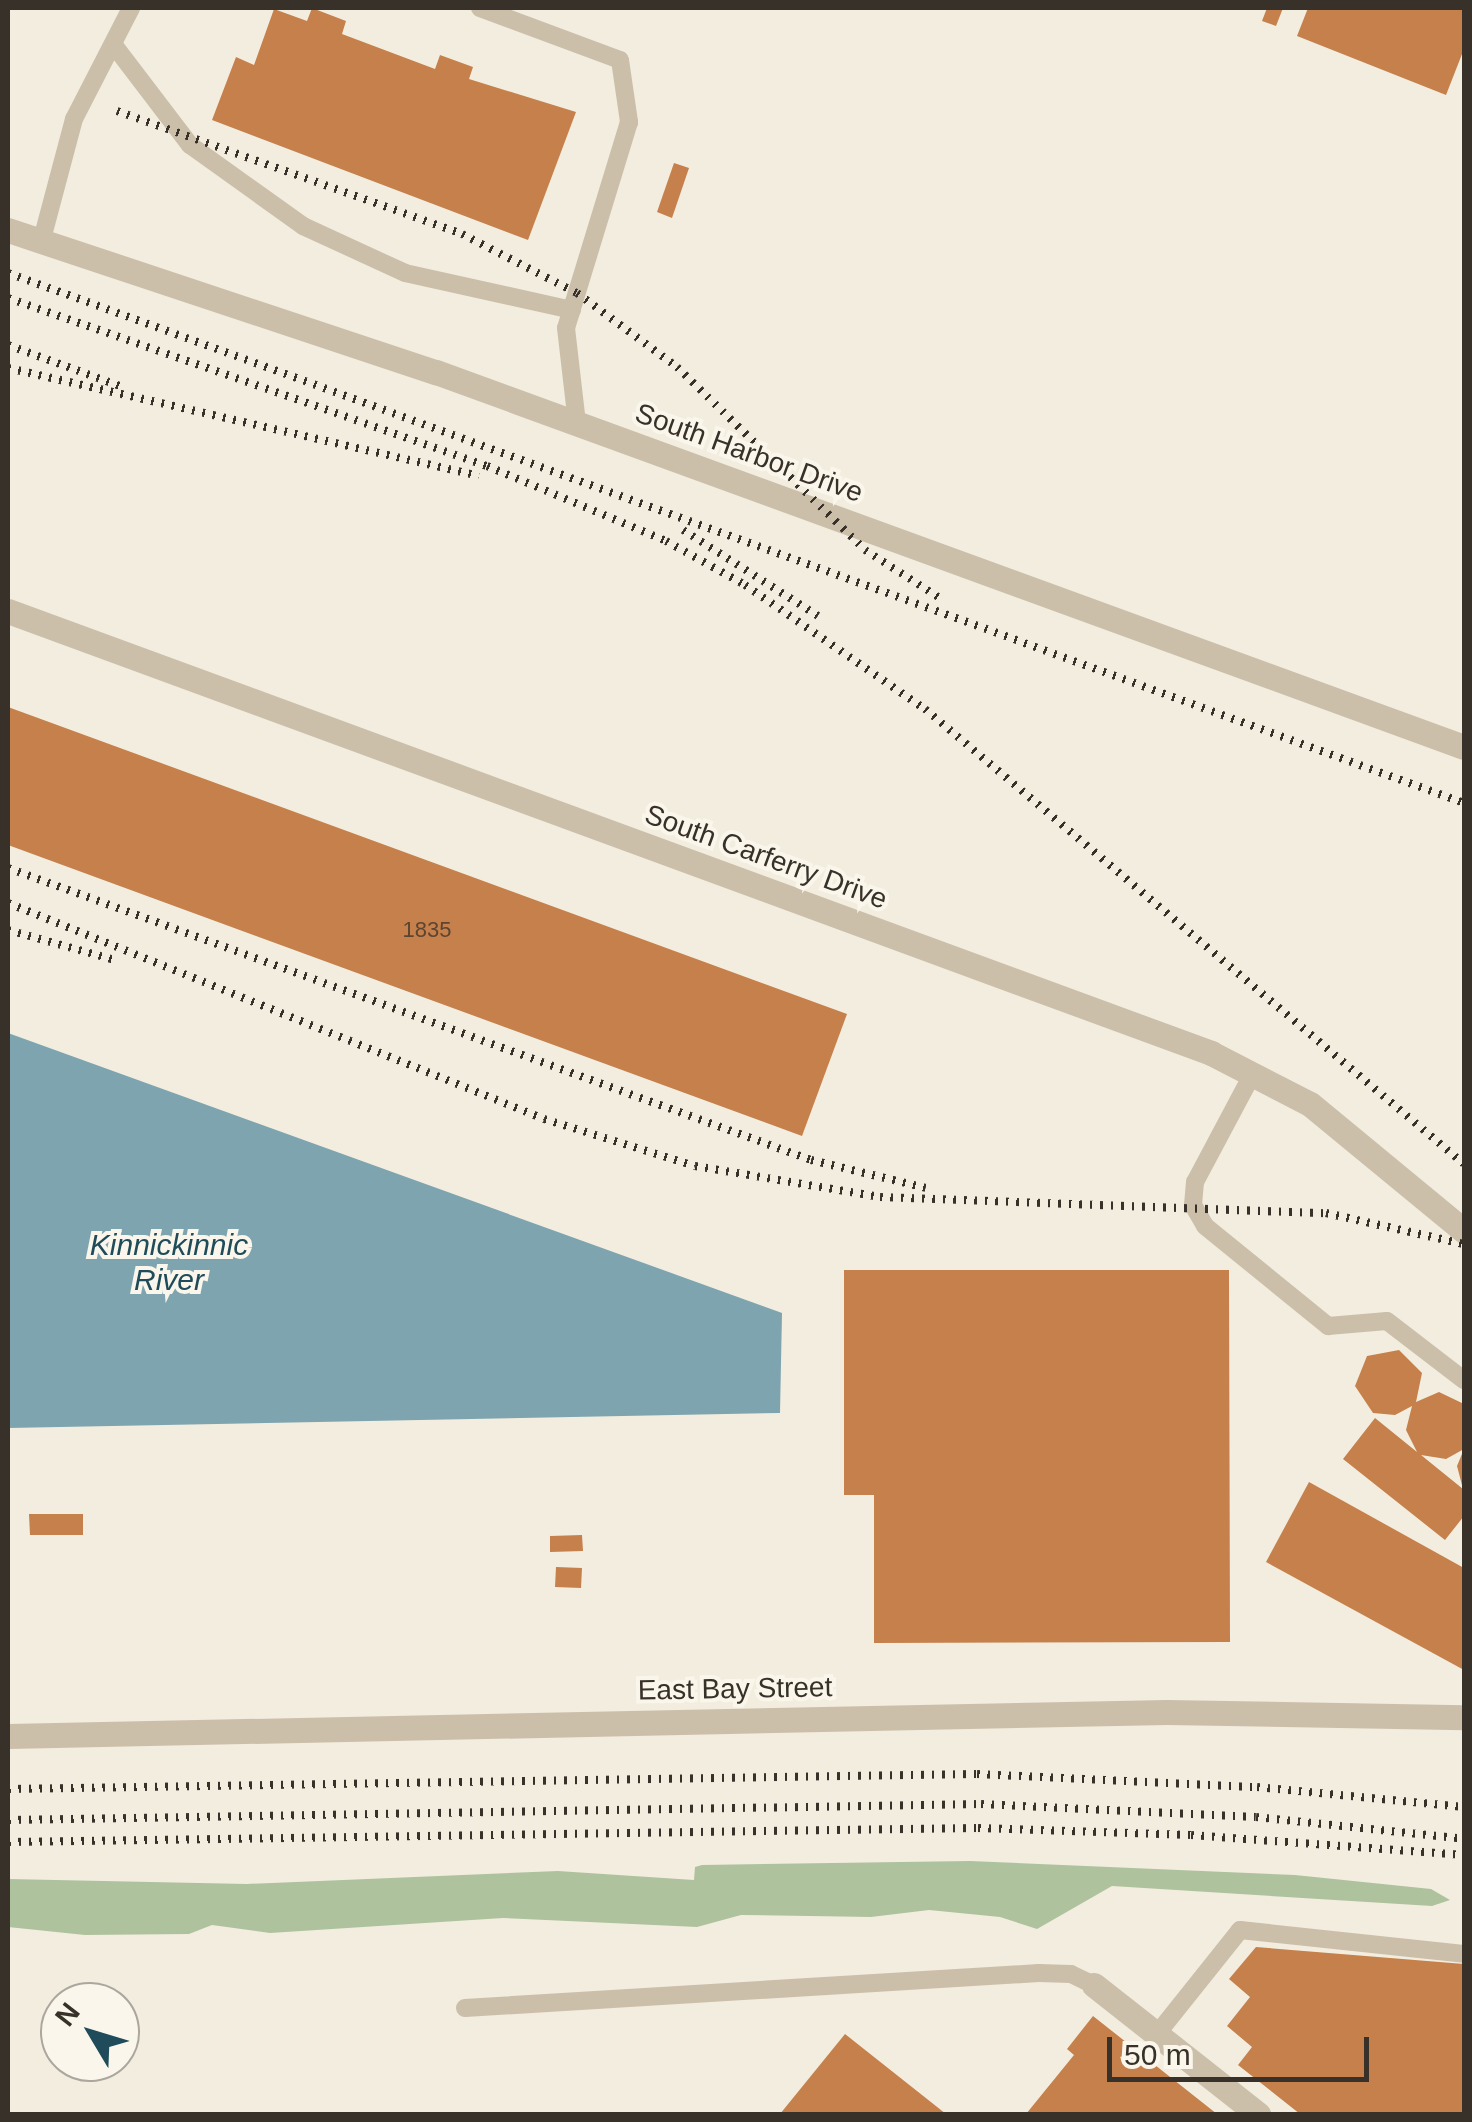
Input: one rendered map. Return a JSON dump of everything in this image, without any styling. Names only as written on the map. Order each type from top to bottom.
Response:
[{"type":"street","name":"South Harbor Drive","points":[[8,230],[577,423],[1464,746]]},
{"type":"street","name":"South Carferry Drive","points":[[8,611],[1038,988],[1253,1073],[1354,1136],[1464,1232]]},
{"type":"street","name":"East Bay Street","points":[[8,1736],[1147,1712],[1464,1717]]},
{"type":"street","points":[[1094,1985],[1258,2114]]},
{"type":"lane","points":[[41,242],[74,120],[131,8]]},
{"type":"lane","points":[[480,8],[620,60],[629,122],[566,328],[577,423]]},
{"type":"lane","points":[[112,44],[190,145],[304,226],[405,273],[572,310]]},
{"type":"lane","points":[[1253,1073],[1195,1182],[1193,1205],[1205,1226],[1328,1326],[1387,1321],[1464,1380]]},
{"type":"lane","points":[[1157,2034],[1240,1930],[1464,1954]]},
{"type":"lane","points":[[465,2008],[1040,1973],[1071,1974],[1094,1985]]},
{"type":"green space","points":[[970,1861],[1295,1875],[1431,1889],[1450,1900],[1432,1906],[1112,1886],[1037,1929],[1000,1917],[929,1910],[871,1917],[741,1915],[697,1927],[503,1918],[270,1933],[212,1925],[189,1934],[85,1935],[8,1927],[8,1879],[247,1884],[558,1871],[694,1880],[695,1867],[702,1865]]},
{"type":"water","name":"Kinnickinnic River","points":[[8,1033],[782,1313],[780,1413],[8,1428]]},
{"type":"building","points":[[312,8],[346,21],[342,34],[435,69],[440,55],[473,67],[469,79],[576,112],[528,240],[212,120],[236,57],[254,65],[274,9],[307,21]]},
{"type":"building","points":[[1267,8],[1283,8],[1276,26],[1262,21]]},
{"type":"building","points":[[1308,8],[1464,8],[1464,49],[1446,95],[1297,36]]},
{"type":"building","points":[[674,163],[689,168],[672,218],[657,212]]},
{"type":"building","points":[[8,707],[847,1014],[802,1136],[8,845]]},
{"type":"building","points":[[844,1270],[1229,1270],[1230,1642],[874,1643],[874,1495],[844,1495]]},
{"type":"building","points":[[1399,1350],[1422,1373],[1416,1402],[1439,1392],[1464,1404],[1464,1449],[1464,1516],[1445,1540],[1343,1459],[1375,1418],[1417,1452],[1406,1430],[1412,1406],[1395,1415],[1373,1413],[1355,1386],[1367,1356]],"holes":[[[1464,1449],[1457,1466],[1463,1489],[1421,1455],[1446,1459]]]},
{"type":"building","points":[[1309,1482],[1464,1568],[1464,1670],[1266,1562]]},
{"type":"building","points":[[29,1514],[83,1514],[83,1535],[30,1535]]},
{"type":"building","points":[[582,1535],[583,1551],[550,1552],[550,1536]]},
{"type":"building","points":[[556,1567],[582,1568],[581,1588],[555,1587]]},
{"type":"building","points":[[1256,1947],[1464,1964],[1464,2114],[1300,2114],[1238,2065],[1252,2047],[1227,2026],[1250,1997],[1229,1979]]},
{"type":"building","points":[[1093,2016],[1217,2114],[1026,2114],[1074,2055],[1067,2049]]},
{"type":"building","points":[[845,2034],[946,2114],[780,2114]]},
{"type":"railway","points":[[117,111],[462,234],[577,293],[677,367],[865,550],[943,600]]},
{"type":"railway","points":[[8,273],[1464,803]]},
{"type":"railway","points":[[8,298],[487,466],[666,541],[745,585],[925,709],[1464,1164]]},
{"type":"railway","points":[[8,345],[123,387]]},
{"type":"railway","points":[[8,368],[479,476]]},
{"type":"railway","points":[[683,530],[818,616]]},
{"type":"railway","points":[[8,868],[811,1160],[926,1188]]},
{"type":"railway","points":[[8,903],[544,1119],[695,1166],[880,1197],[1326,1213],[1464,1244]]},
{"type":"railway","points":[[8,930],[118,961]]},
{"type":"railway","points":[[8,1789],[977,1774],[1257,1787],[1464,1807]]},
{"type":"railway","points":[[8,1820],[981,1804],[1256,1817],[1464,1839]]},
{"type":"railway","points":[[8,1842],[978,1828],[1191,1835],[1464,1855]]}]
